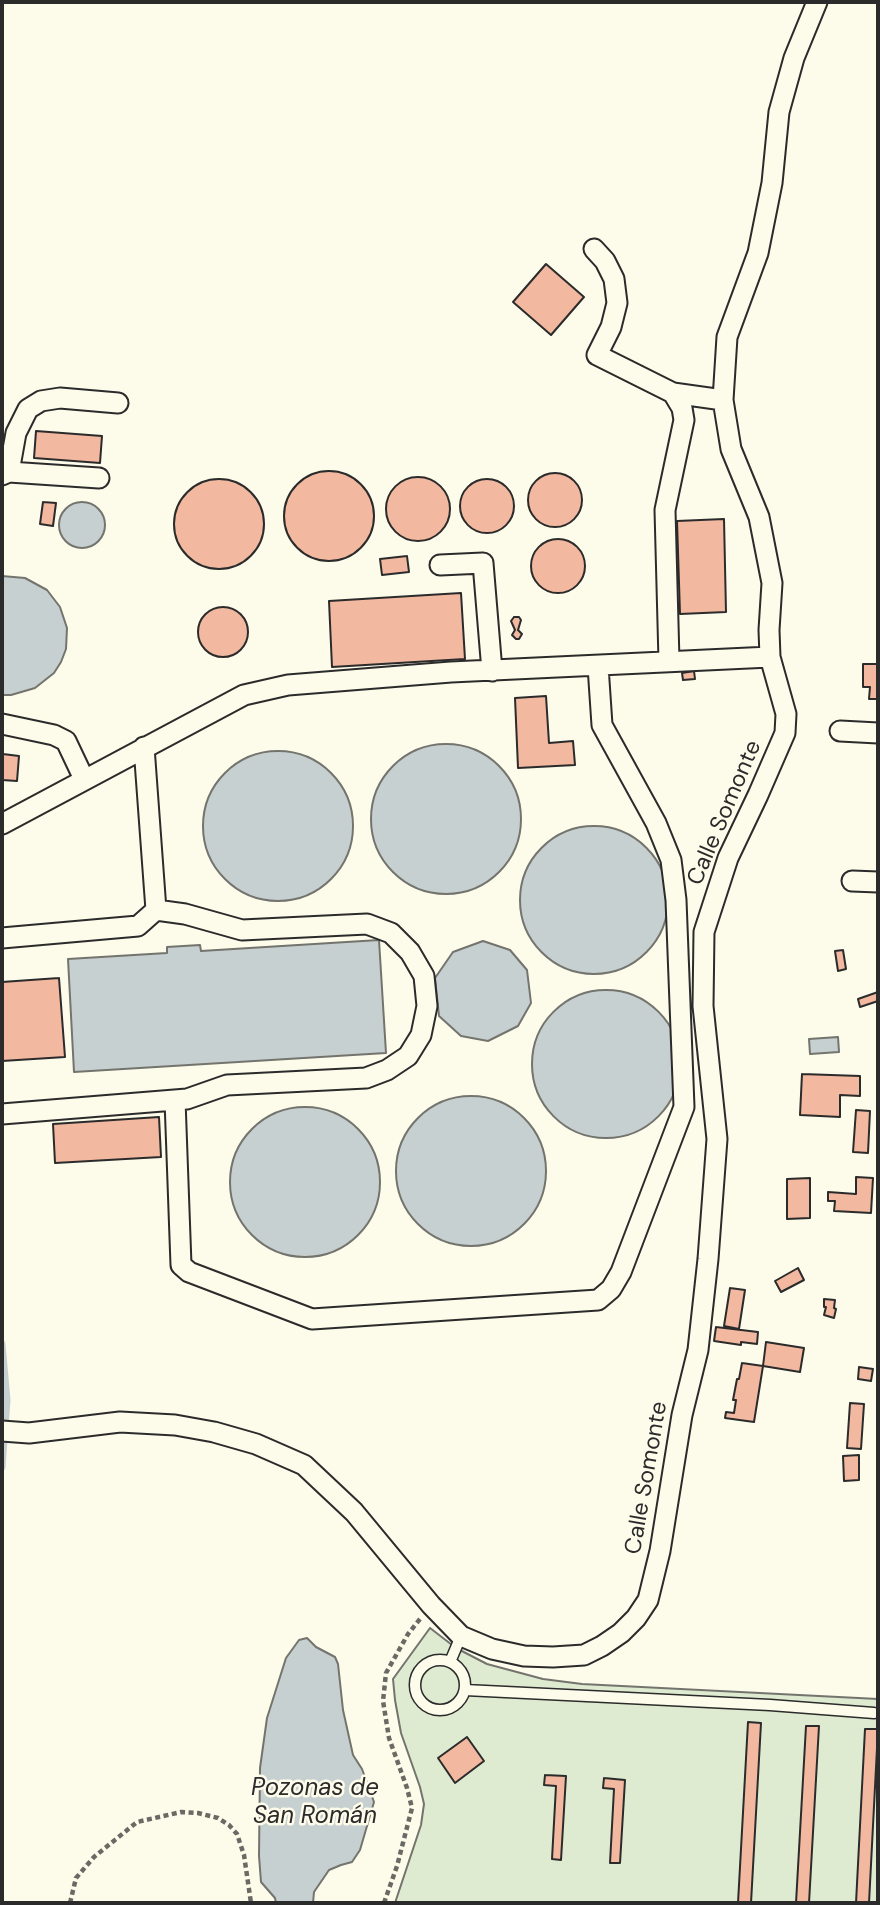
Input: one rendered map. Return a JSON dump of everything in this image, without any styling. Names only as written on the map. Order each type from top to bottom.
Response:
[{"type":"street","name":"Calle Somonte","points":[[2,1431],[29,1433],[120,1422],[175,1425],[256,1444],[304,1465],[354,1512],[431,1605],[461,1636],[492,1649],[524,1656],[584,1655],[621,1633],[636,1618],[648,1600],[660,1550],[682,1415],[698,1350],[709,1247],[717,1139],[703,1006],[704,932],[728,858],[785,733],[786,715],[770,657],[772,583],[759,517],[731,449],[723,400],[727,337],[758,253],[772,183],[779,112],[794,58],[817,2]]},
{"type":"street","points":[[594,249],[605,261],[614,279],[617,303],[611,327],[597,355],[673,393],[723,400]]},
{"type":"street","points":[[669,661],[665,510],[684,420],[682,408],[673,393]]},
{"type":"street","points":[[99,478],[5,473],[16,433],[28,409],[41,401],[61,398],[118,403]]},
{"type":"street","points":[[440,565],[483,563],[492,671]]},
{"type":"street","points":[[2,824],[244,695],[288,685],[451,672],[770,657]]},
{"type":"street","points":[[175,1100],[181,1265],[189,1272],[312,1319],[598,1300],[611,1289],[621,1272],[684,1107],[676,900],[671,860],[656,824],[602,725],[598,666]]},
{"type":"street","points":[[2,724],[54,735],[66,741],[84,779]]},
{"type":"street","points":[[840,731],[878,733]]},
{"type":"street","points":[[144,747],[156,910]]},
{"type":"street","points":[[852,881],[878,882]]},
{"type":"street","points":[[2,938],[138,926],[156,910],[185,914],[242,930],[367,924],[391,933],[411,952],[424,976],[428,1006],[421,1035],[408,1056],[387,1070],[366,1078],[227,1085],[187,1099],[2,1114]]},
{"type":"lane","points":[[450,1662],[461,1636]]},
{"type":"lane","points":[[433,1660],[450,1662],[462,1673],[465,1690],[457,1704],[450,1708],[441,1710],[426,1706],[415,1693],[415,1677],[425,1664],[433,1660]]},
{"type":"lane","points":[[465,1690],[770,1705],[874,1713]]},
{"type":"path","points":[[384,1903],[412,1808],[389,1738],[383,1701],[386,1673],[408,1634],[431,1605]]},
{"type":"path","points":[[70,1903],[76,1878],[94,1857],[137,1822],[181,1812],[218,1818],[237,1834],[244,1855],[251,1903]]},
{"type":"green space","points":[[430,1628],[456,1648],[487,1664],[543,1679],[582,1684],[878,1699],[878,1903],[395,1903],[421,1825],[424,1804],[401,1733],[393,1679]]},
{"type":"water","points":[[82,502],[98,509],[105,525],[98,541],[82,548],[66,541],[59,525],[66,509]]},
{"type":"water","points":[[2,576],[25,578],[47,590],[60,607],[67,628],[66,649],[54,673],[35,688],[11,695],[2,695]]},
{"type":"water","points":[[446,744],[475,750],[499,766],[515,790],[521,819],[515,848],[499,872],[475,888],[446,894],[417,888],[393,872],[377,848],[371,819],[377,790],[393,766],[417,750]]},
{"type":"water","points":[[278,751],[307,757],[331,773],[347,797],[353,826],[347,855],[331,879],[307,895],[278,901],[249,895],[225,879],[209,855],[203,826],[209,797],[225,773],[249,757]]},
{"type":"water","points":[[594,826],[622,831],[647,847],[663,872],[668,900],[663,928],[647,953],[622,969],[594,974],[566,969],[541,953],[525,928],[520,900],[525,872],[541,847],[566,831]]},
{"type":"water","points":[[379,940],[386,1053],[74,1072],[68,959],[167,953],[167,947],[200,945],[201,951]]},
{"type":"water","points":[[483,941],[510,950],[527,970],[531,1003],[518,1026],[488,1041],[461,1036],[439,1016],[435,978],[453,952]]},
{"type":"water","points":[[606,990],[634,996],[647,1002],[658,1012],[668,1023],[674,1036],[680,1064],[674,1092],[668,1105],[658,1116],[647,1126],[634,1132],[606,1138],[578,1132],[565,1126],[554,1116],[544,1105],[538,1092],[532,1064],[538,1036],[544,1023],[554,1012],[565,1002],[578,996]]},
{"type":"water","points":[[838,1037],[839,1052],[810,1054],[809,1039]]},
{"type":"water","points":[[471,1096],[500,1102],[524,1118],[540,1142],[546,1171],[540,1200],[524,1224],[500,1240],[471,1246],[442,1240],[418,1224],[402,1200],[396,1171],[402,1142],[418,1118],[442,1102]]},
{"type":"water","points":[[305,1107],[334,1113],[358,1129],[374,1153],[380,1182],[374,1211],[358,1235],[334,1251],[305,1257],[276,1251],[252,1235],[236,1211],[230,1182],[236,1153],[252,1129],[276,1113]]},
{"type":"water","name":"Pozonas de San Román","points":[[307,1638],[316,1647],[335,1657],[338,1664],[343,1710],[353,1755],[362,1769],[374,1802],[360,1850],[352,1862],[329,1870],[314,1892],[313,1903],[276,1903],[261,1882],[260,1768],[267,1718],[286,1658],[299,1640]]},
{"type":"building","points":[[546,264],[584,297],[551,335],[513,302]]},
{"type":"building","points":[[36,431],[102,436],[100,463],[34,458]]},
{"type":"building","points":[[329,471],[346,475],[361,484],[370,499],[374,516],[370,533],[361,548],[346,557],[329,561],[312,557],[297,548],[288,533],[284,516],[288,499],[297,484],[312,475]]},
{"type":"building","points":[[555,473],[574,481],[582,500],[574,519],[555,527],[536,519],[528,500],[536,481]]},
{"type":"building","points":[[418,477],[436,483],[444,491],[450,509],[444,527],[436,535],[418,541],[400,535],[392,527],[386,509],[392,491],[400,483]]},
{"type":"building","points":[[219,479],[236,483],[251,492],[260,507],[264,524],[260,541],[251,556],[236,565],[219,569],[202,565],[187,556],[178,541],[174,524],[178,507],[187,492],[202,483]]},
{"type":"building","points":[[492,479],[502,483],[510,491],[514,506],[510,521],[502,529],[482,533],[472,529],[464,521],[460,501],[464,491],[472,483]]},
{"type":"building","points":[[43,502],[56,503],[53,526],[40,524]]},
{"type":"building","points":[[724,519],[726,612],[680,614],[677,521]]},
{"type":"building","points":[[558,539],[577,547],[585,566],[577,585],[558,593],[539,585],[531,566],[539,547]]},
{"type":"building","points":[[407,556],[409,572],[382,575],[380,559]]},
{"type":"building","points":[[461,593],[465,659],[332,667],[329,601]]},
{"type":"building","points":[[223,607],[241,614],[248,632],[241,650],[223,657],[205,650],[198,632],[205,614]]},
{"type":"building","points":[[514,617],[521,620],[518,630],[522,634],[519,639],[512,635],[515,630],[511,621]]},
{"type":"building","points":[[863,664],[878,664],[878,699],[869,699],[870,687],[863,687]]},
{"type":"building","points":[[694,671],[695,679],[683,680],[682,673]]},
{"type":"building","points":[[546,696],[549,743],[573,741],[575,765],[518,768],[515,698]]},
{"type":"building","points":[[2,751],[3,754],[19,756],[17,781],[2,780]]},
{"type":"building","points":[[843,950],[846,969],[838,971],[835,951]]},
{"type":"building","points":[[59,978],[65,1057],[2,1061],[2,982]]},
{"type":"building","points":[[878,992],[878,1001],[860,1007],[858,999]]},
{"type":"building","points":[[802,1074],[860,1076],[860,1096],[840,1095],[840,1117],[800,1115]]},
{"type":"building","points":[[856,1110],[870,1111],[868,1153],[853,1152]]},
{"type":"building","points":[[159,1117],[161,1157],[55,1163],[53,1124]]},
{"type":"building","points":[[856,1177],[873,1178],[871,1213],[834,1211],[835,1201],[828,1201],[828,1192],[856,1194]]},
{"type":"building","points":[[810,1178],[810,1218],[787,1219],[787,1179]]},
{"type":"building","points":[[798,1268],[804,1280],[781,1292],[775,1281]]},
{"type":"building","points":[[730,1288],[745,1290],[739,1329],[724,1326]]},
{"type":"building","points":[[824,1299],[835,1300],[834,1318],[824,1315]]},
{"type":"building","points":[[716,1327],[758,1332],[757,1344],[741,1342],[741,1345],[714,1341]]},
{"type":"building","points":[[766,1342],[804,1348],[800,1372],[763,1366]]},
{"type":"building","points":[[742,1363],[763,1366],[754,1422],[725,1418],[726,1412],[734,1413],[736,1400],[733,1400]]},
{"type":"building","points":[[859,1367],[873,1369],[871,1381],[858,1379]]},
{"type":"building","points":[[850,1403],[864,1404],[861,1449],[847,1448]]},
{"type":"building","points":[[859,1455],[859,1480],[844,1481],[843,1456]]},
{"type":"building","points":[[748,1722],[761,1723],[751,1903],[738,1903]]},
{"type":"building","points":[[806,1726],[819,1726],[809,1903],[796,1903]]},
{"type":"building","points":[[865,1729],[878,1729],[869,1903],[856,1903]]},
{"type":"building","points":[[467,1737],[484,1761],[455,1783],[438,1758]]},
{"type":"building","points":[[545,1775],[566,1776],[561,1860],[552,1859],[556,1786],[544,1785]]},
{"type":"building","points":[[604,1778],[625,1780],[620,1863],[610,1863],[614,1789],[603,1788]]},
{"type":"waterway","points":[[2,1344],[7,1400],[2,1467]]}]
